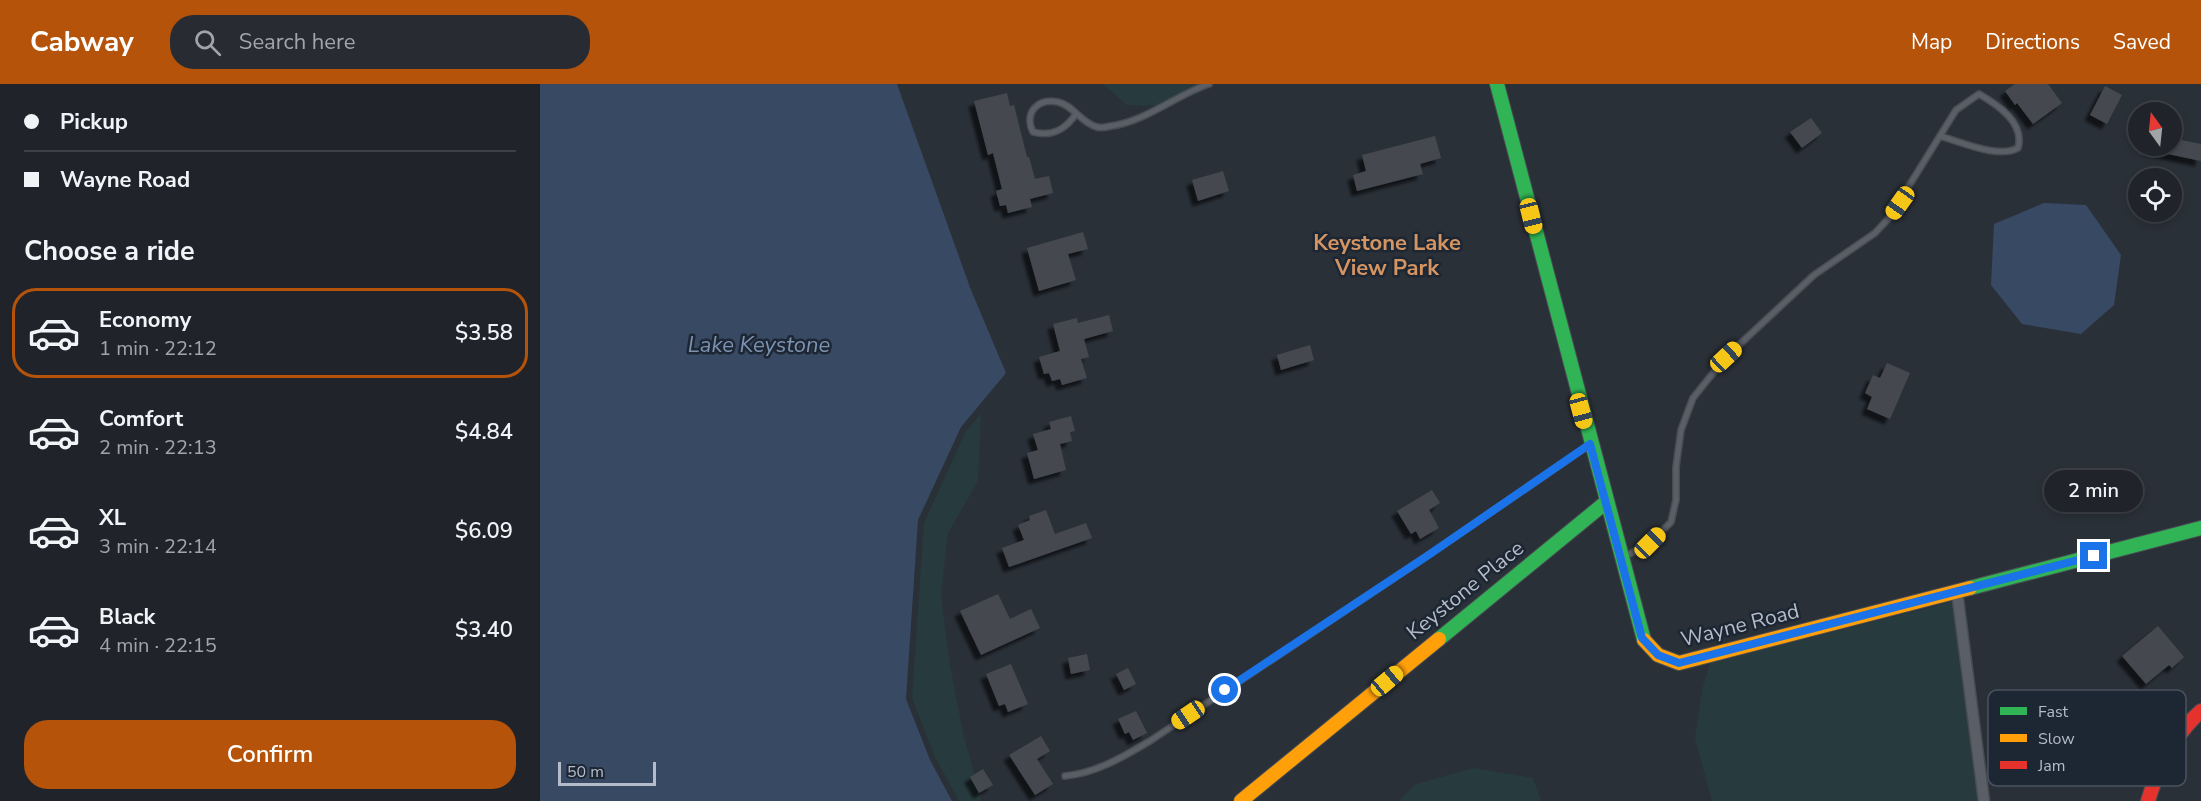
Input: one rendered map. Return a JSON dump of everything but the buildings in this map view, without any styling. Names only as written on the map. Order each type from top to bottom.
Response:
[{"type":"street","name":"Wayne Road","points":[[1497,84],[1642,638],[1658,655],[1679,663],[2201,528]]},
{"type":"street","name":"Keystone Place","points":[[1241,801],[1605,503]]},
{"type":"street","points":[[1958,592],[1984,801]]},
{"type":"street","points":[[2186,727],[2201,711]]},
{"type":"street","points":[[2148,801],[2151,786]]},
{"type":"lane","points":[[1076,114],[1068,125],[1044,135],[1034,132],[1029,123],[1030,115],[1035,108],[1046,103],[1058,102],[1097,127],[1113,126],[1169,105],[1186,94],[1209,84]]},
{"type":"lane","points":[[1621,559],[1650,543],[1671,522],[1676,500],[1676,467],[1681,430],[1693,398],[1726,357],[1814,275],[1875,233],[1889,218],[1956,110],[1979,94],[1999,105],[2016,126],[2021,140],[2018,148],[2012,152],[1993,151],[1940,136]]},
{"type":"lane","points":[[1065,776],[1099,768],[1150,741],[1590,444]]},
{"type":"green space","points":[[1103,84],[1206,84],[1169,106],[1127,105]]},
{"type":"green space","points":[[981,414],[978,481],[948,533],[941,595],[949,660],[963,733],[981,798],[980,801],[959,801],[935,757],[912,698],[924,523],[966,431]]},
{"type":"green space","points":[[1952,602],[1978,801],[1712,801],[1695,739],[1702,690],[1710,663]]},
{"type":"green space","points":[[1474,768],[1533,778],[1541,801],[1399,801],[1416,784]]},
{"type":"water","name":"Lake Keystone","points":[[540,84],[897,84],[971,290],[1006,373],[961,427],[918,520],[906,699],[930,760],[952,801],[540,801]]},
{"type":"water","points":[[2044,203],[2086,205],[2121,255],[2114,305],[2081,334],[2022,324],[1991,285],[1994,224]]},
{"type":"traffic: fast","points":[[1497,84],[1644,640]]},
{"type":"traffic: fast","points":[[1439,639],[1605,503]]},
{"type":"traffic: fast","points":[[1970,588],[2201,528]]},
{"type":"traffic: slow","points":[[1644,640],[1658,655],[1679,663],[1970,588]]},
{"type":"traffic: slow","points":[[1241,801],[1439,639]]},
{"type":"traffic: jam","points":[[2186,726],[2201,711]]},
{"type":"traffic: jam","points":[[2148,801],[2153,786]]},
{"type":"district","name":"Keystone Lake View Park","points":[[1387,254]]},
{"type":"route","points":[[1225,690],[1590,444],[1642,638],[1658,655],[1679,663],[2094,556]]}]
